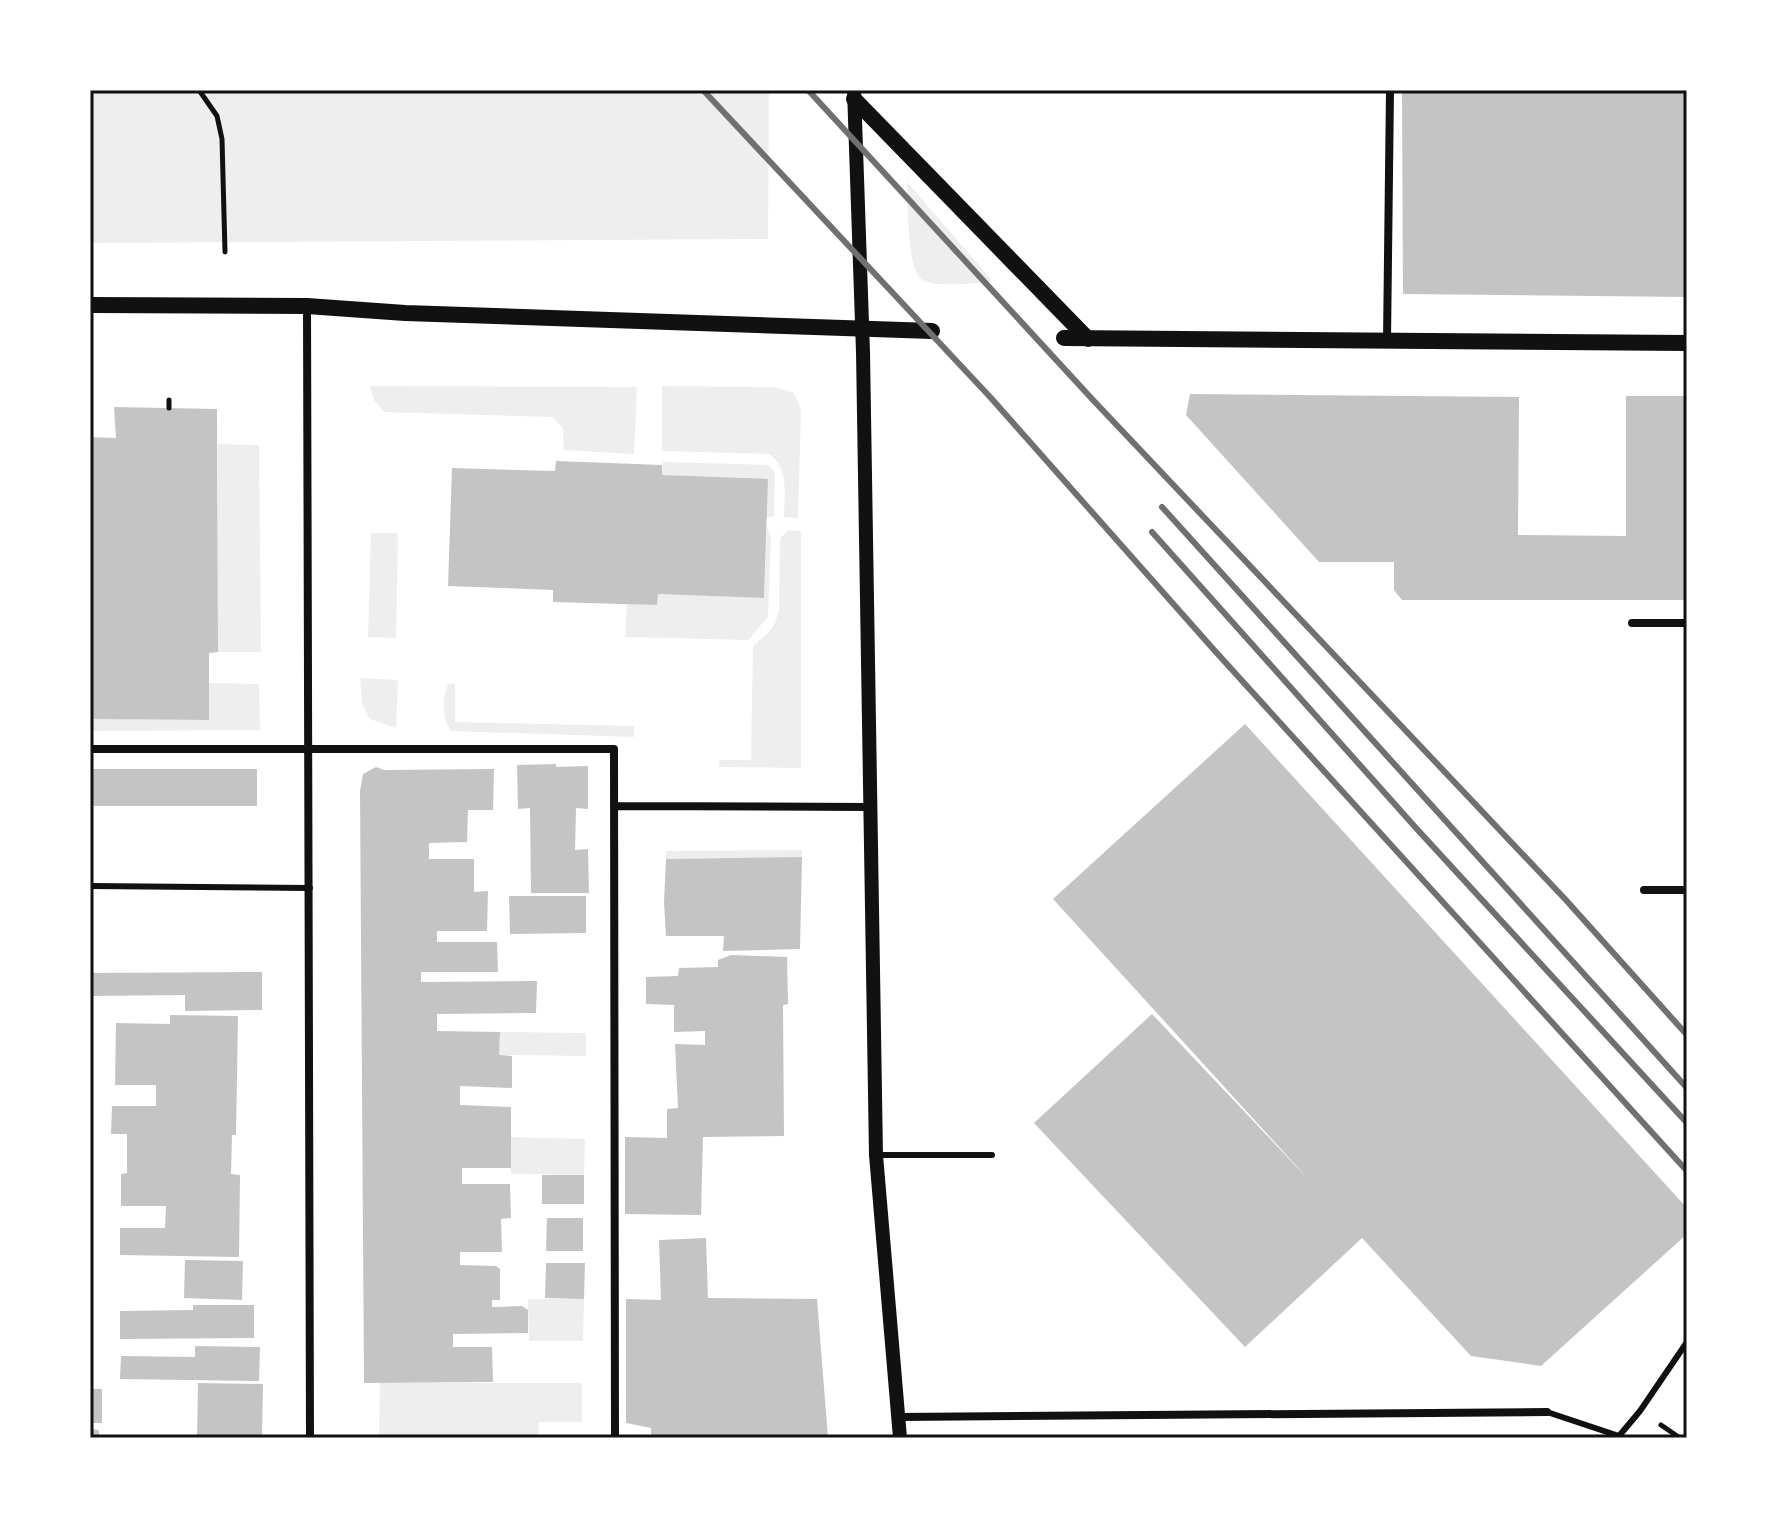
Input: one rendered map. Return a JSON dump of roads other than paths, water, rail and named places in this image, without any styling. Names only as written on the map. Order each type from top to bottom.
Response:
[{"type":"main road","points":[[854,94],[1088,339]]},
{"type":"main road","points":[[90,305],[307,306],[437,314],[932,331]]},
{"type":"main road","points":[[1064,338],[1687,343]]},
{"type":"street","points":[[1387,341],[1390,90]]},
{"type":"street","points":[[854,94],[862,327],[876,1155],[900,1438]]},
{"type":"street","points":[[307,306],[310,1438]]},
{"type":"street","points":[[1632,623],[1687,623]]},
{"type":"street","points":[[90,749],[614,749],[615,1438]]},
{"type":"street","points":[[614,806],[869,807]]},
{"type":"street","points":[[1644,890],[1687,890]]},
{"type":"street","points":[[899,1417],[1547,1412]]},
{"type":"lane","points":[[90,886],[310,888]]},
{"type":"lane","points":[[876,1155],[992,1155]]},
{"type":"lane","points":[[1547,1412],[1621,1437],[1687,1342]]},
{"type":"railway","points":[[703,90],[991,398],[1215,651],[1687,1171]]},
{"type":"railway","points":[[808,90],[1093,400],[1565,899],[1687,1035]]},
{"type":"railway","points":[[1162,507],[1687,1088]]},
{"type":"railway","points":[[1152,532],[1416,828],[1687,1123]]}]
